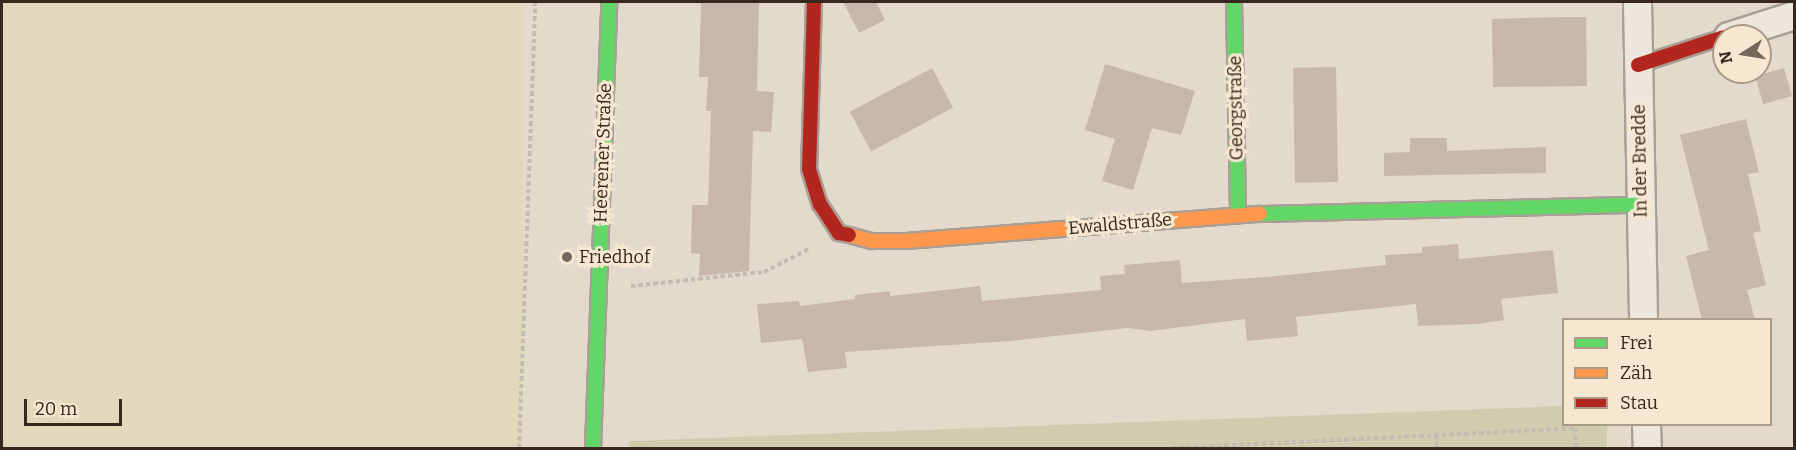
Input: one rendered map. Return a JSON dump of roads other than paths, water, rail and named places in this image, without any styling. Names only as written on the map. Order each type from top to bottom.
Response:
[{"type":"street","name":"Heerener Straße","points":[[592,448],[609,2]]},
{"type":"street","name":"Ewaldstraße","points":[[814,2],[809,169],[820,204],[839,233],[872,241],[906,241],[1238,214],[1641,205]]},
{"type":"street","name":"Georgstraße","points":[[1234,2],[1238,214]]},
{"type":"street","name":"In der Bredde","points":[[1637,2],[1643,318]]},
{"type":"street","points":[[1766,24],[1794,15]]},
{"type":"street","points":[[1638,64],[1712,41]]},
{"type":"street","points":[[1646,426],[1647,448]]},
{"type":"place","name":"Friedhof","points":[[567,257]]}]
